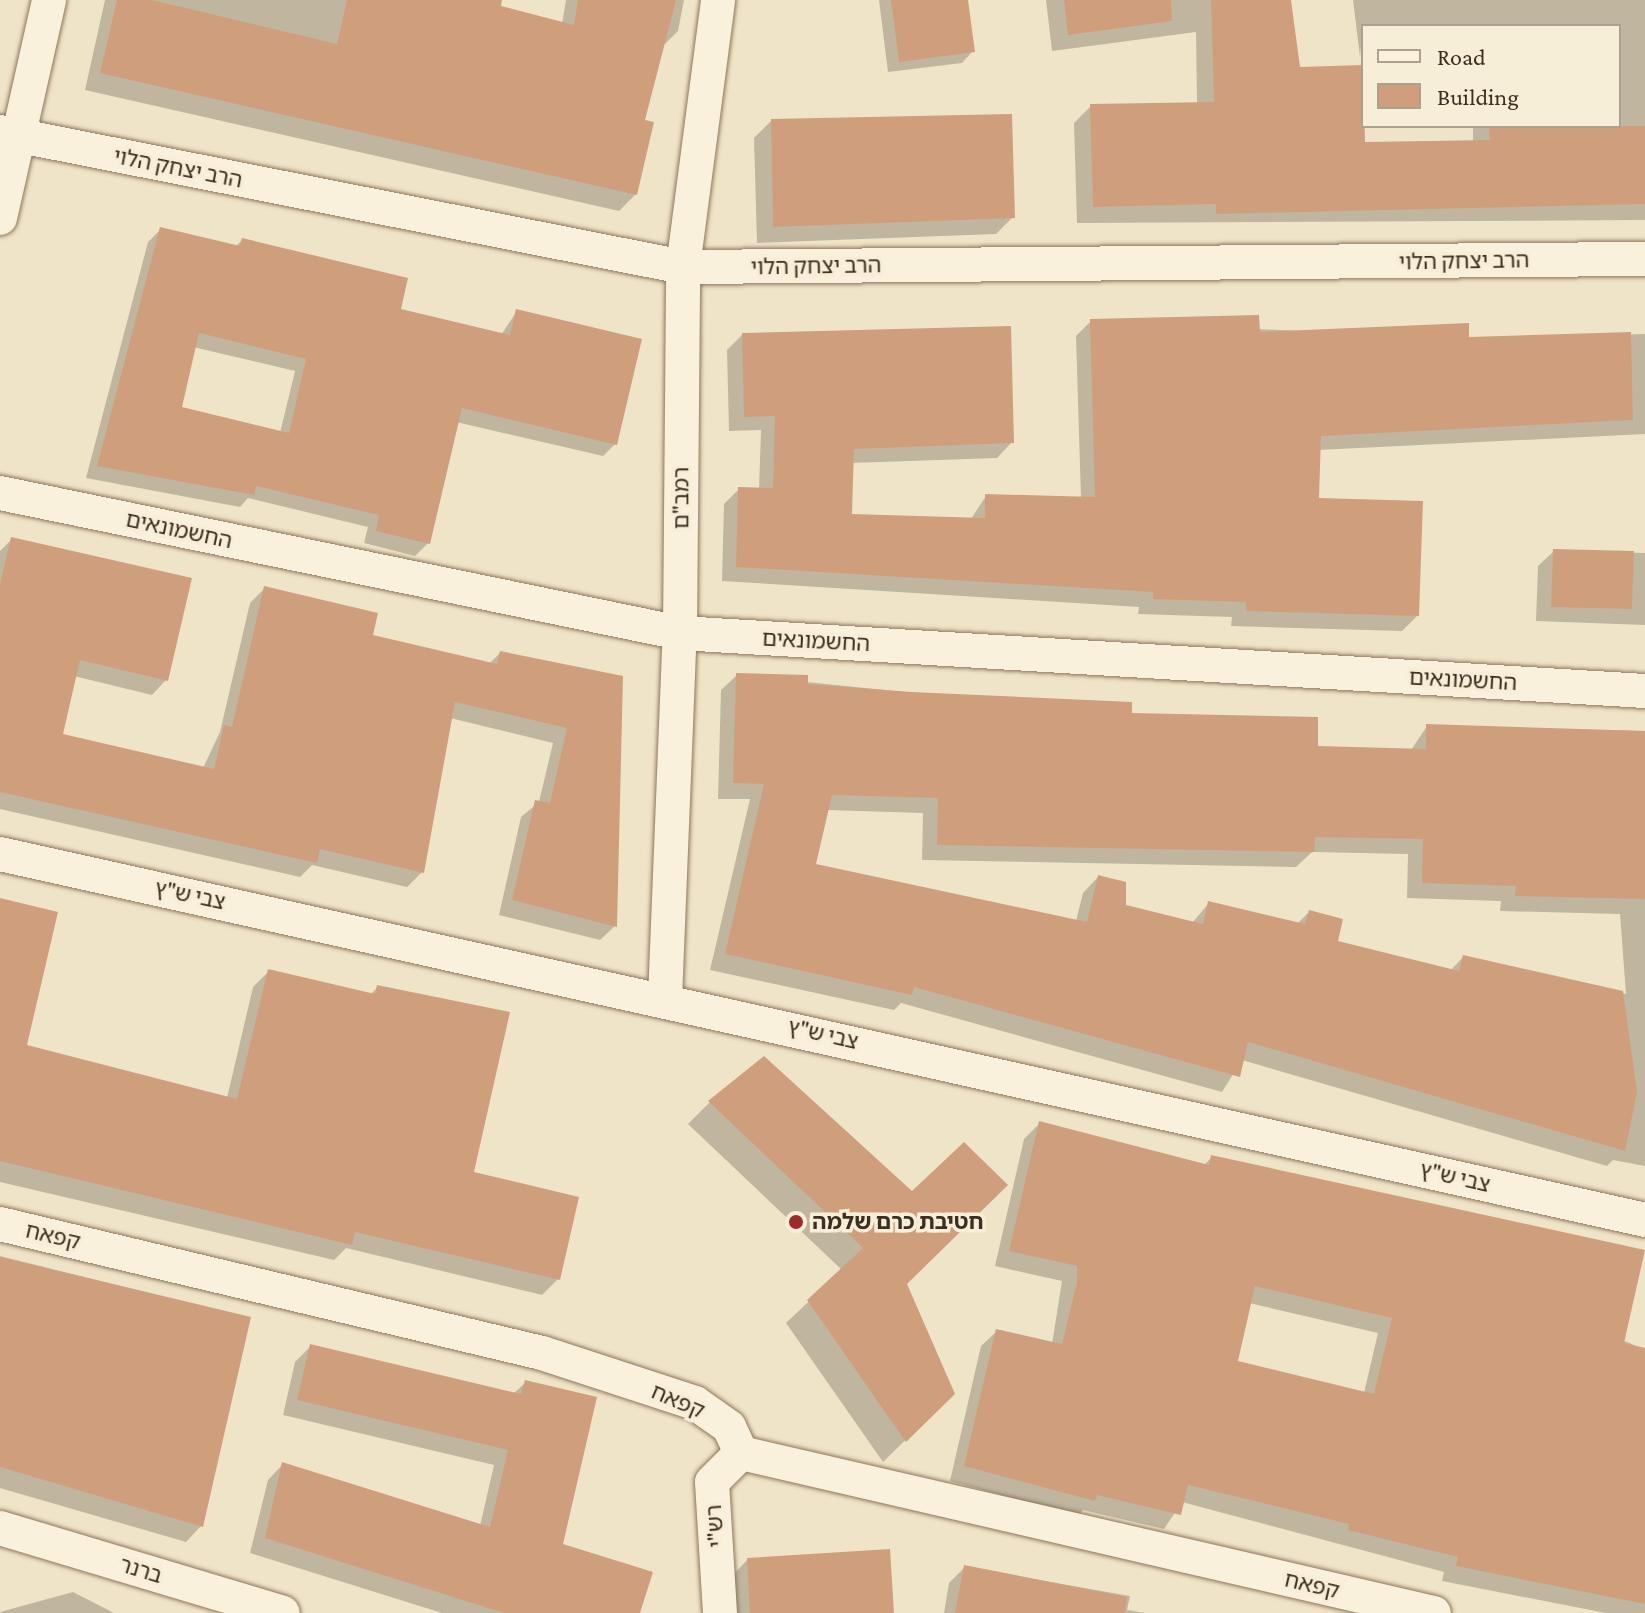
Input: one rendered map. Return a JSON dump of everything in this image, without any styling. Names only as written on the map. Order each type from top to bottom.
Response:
[{"type":"street","points":[[0,218],[10,134],[49,0]]},
{"type":"street","name":"רמב\"ם","points":[[665,999],[680,633],[683,267],[718,0]]},
{"type":"street","name":"הרב יצחק הלוי","points":[[10,134],[683,267],[1645,259]]},
{"type":"street","name":"החשמונאים","points":[[0,493],[680,633],[1645,691]]},
{"type":"street","name":"צבי ש\"ץ","points":[[0,854],[665,999],[1645,1220]]},
{"type":"street","name":"קפאח","points":[[0,1224],[542,1353],[695,1403],[729,1427],[741,1453],[1434,1613]]},
{"type":"street","name":"רש\"י","points":[[720,1613],[712,1482],[741,1453]]},
{"type":"street","name":"ברנר","points":[[0,1528],[192,1599],[283,1613]]},
{"type":"building","points":[[117,0],[152,0],[337,44],[347,0],[502,0],[501,6],[574,25],[578,0],[676,0],[645,120],[654,122],[637,195],[100,73]]},
{"type":"building","points":[[891,0],[968,0],[975,52],[899,62]]},
{"type":"building","points":[[1064,0],[1171,0],[1172,21],[1068,35]]},
{"type":"building","points":[[1211,0],[1291,0],[1300,67],[1361,65],[1361,128],[1365,128],[1365,142],[1490,140],[1489,128],[1645,126],[1645,204],[1216,214],[1216,204],[1093,207],[1090,104],[1214,102]]},
{"type":"building","points":[[1012,114],[1015,218],[773,227],[771,119]]},
{"type":"building","points":[[160,227],[240,246],[242,238],[408,278],[401,309],[510,335],[516,309],[642,339],[617,445],[462,408],[430,544],[376,531],[379,515],[256,486],[254,495],[97,466]],"holes":[[[199,333],[306,359],[289,433],[182,407]]]},
{"type":"building","points":[[1259,315],[1260,332],[1469,323],[1469,337],[1631,332],[1633,420],[1321,436],[1319,498],[1423,501],[1419,616],[1246,611],[1246,602],[1153,599],[1153,592],[736,567],[738,487],[773,488],[775,416],[744,417],[742,333],[1011,326],[1014,443],[854,449],[852,514],[985,518],[985,494],[1095,497],[1090,319]]},
{"type":"building","points":[[11,537],[192,578],[168,681],[80,660],[63,734],[214,769],[224,725],[232,727],[264,586],[378,613],[373,635],[497,664],[500,651],[623,676],[617,927],[512,900],[535,800],[550,803],[567,728],[455,702],[424,873],[320,849],[317,863],[0,792],[0,584]]},
{"type":"building","points":[[1553,549],[1634,551],[1632,609],[1551,607]]},
{"type":"building","points":[[736,673],[808,675],[808,684],[911,692],[1132,702],[1132,713],[1318,717],[1318,746],[1426,749],[1426,724],[1645,731],[1645,899],[1515,896],[1516,886],[1422,883],[1423,839],[1315,837],[1314,852],[937,845],[938,798],[832,795],[816,864],[1087,922],[1098,875],[1126,882],[1126,905],[1203,924],[1208,901],[1305,924],[1309,910],[1343,919],[1338,941],[1459,971],[1463,955],[1623,991],[1637,1092],[1625,1151],[1248,1042],[1240,1077],[914,987],[912,995],[725,954],[764,784],[733,783]]},
{"type":"building","points":[[0,898],[58,912],[27,1045],[237,1099],[268,969],[375,994],[377,985],[510,1012],[474,1172],[579,1197],[560,1280],[355,1232],[352,1245],[0,1161]]},
{"type":"building","points":[[764,1056],[912,1191],[964,1142],[1008,1185],[907,1284],[955,1394],[906,1442],[807,1300],[863,1248],[708,1101]]},
{"type":"building","points":[[1039,1121],[1209,1165],[1211,1155],[1645,1250],[1624,1343],[1645,1348],[1645,1604],[1456,1566],[1458,1557],[1348,1530],[1349,1524],[1188,1485],[1181,1515],[1097,1495],[1095,1501],[964,1466],[996,1329],[1062,1344],[1077,1282],[1077,1266],[1009,1251]],"holes":[[[1255,1286],[1392,1318],[1374,1394],[1238,1361]]]},
{"type":"building","points":[[0,1257],[251,1317],[203,1527],[0,1467]]},
{"type":"building","points":[[310,1344],[521,1394],[525,1380],[597,1397],[563,1544],[653,1572],[640,1613],[504,1613],[265,1538],[282,1462],[490,1527],[508,1450],[297,1400]]},
{"type":"building","points":[[890,1549],[894,1613],[750,1613],[747,1558]]},
{"type":"building","points":[[964,1565],[1127,1597],[1125,1613],[955,1613]]},
{"type":"place","name":"חטיבת כרם שלמה","points":[[796,1222]]}]
